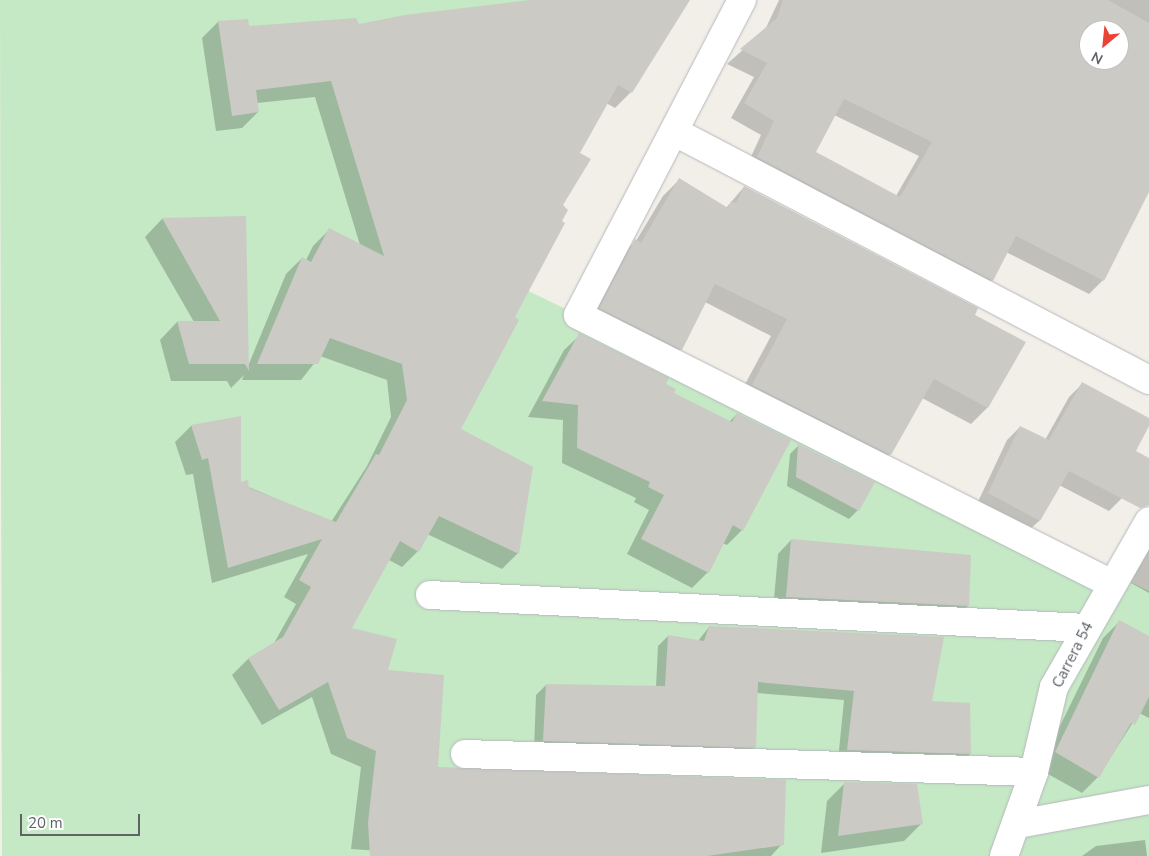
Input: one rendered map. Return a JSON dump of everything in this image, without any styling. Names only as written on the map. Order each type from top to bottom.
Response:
[{"type":"street","points":[[742,0],[675,132],[578,315],[1112,584]]},
{"type":"street","points":[[675,132],[1149,380]]},
{"type":"street","name":"Carrera 54","points":[[1004,856],[1018,824],[1034,772],[1054,687],[1086,628],[1149,521]]},
{"type":"street","points":[[430,595],[1086,628]]},
{"type":"street","points":[[465,754],[1034,772]]},
{"type":"street","points":[[1018,824],[1149,800]]},
{"type":"green space","points":[[0,0],[613,0],[518,286],[1149,591],[1149,856],[2,856]]},
{"type":"building","points":[[530,0],[690,0],[632,93],[618,85],[580,153],[591,159],[563,205],[568,210],[562,221],[565,223],[515,317],[519,320],[461,429],[533,467],[519,554],[439,516],[419,552],[400,541],[352,628],[397,639],[388,670],[444,675],[438,767],[786,780],[784,845],[707,856],[370,856],[368,823],[376,751],[347,738],[328,682],[279,710],[248,658],[283,637],[311,587],[299,580],[322,539],[228,568],[208,458],[202,460],[191,425],[241,416],[241,482],[248,480],[249,488],[336,522],[376,454],[379,455],[407,400],[402,364],[330,338],[318,364],[257,364],[302,257],[311,262],[329,228],[384,256],[331,81],[256,90],[259,112],[232,116],[218,21],[248,19],[249,26],[356,18],[359,24],[405,15]]},
{"type":"building","points":[[783,0],[1108,0],[1149,23],[1149,192],[1104,281],[1016,236],[993,281],[757,157],[774,121],[744,103],[767,63],[740,49],[777,18]],"holes":[[[844,99],[932,142],[900,197],[816,152]]]},
{"type":"building","points":[[679,178],[728,208],[731,201],[736,203],[744,186],[978,308],[975,315],[1026,342],[988,408],[934,379],[891,455],[752,385],[787,319],[715,284],[682,350],[599,308],[635,239],[641,243]]},
{"type":"building","points":[[246,216],[249,371],[245,364],[189,364],[177,321],[220,321],[162,218]]},
{"type":"building","points":[[579,333],[669,378],[666,384],[676,389],[674,393],[732,422],[737,413],[791,440],[743,531],[733,525],[709,573],[641,539],[664,495],[648,487],[650,482],[577,448],[578,405],[542,401]]},
{"type":"building","points":[[1082,382],[1149,418],[1149,426],[1136,451],[1149,458],[1149,505],[1140,508],[1069,471],[1040,521],[988,493],[1020,426],[1049,440]]},
{"type":"building","points":[[798,444],[875,482],[859,511],[796,477]]},
{"type":"building","points":[[791,539],[971,555],[969,606],[786,597]]},
{"type":"building","points":[[1119,620],[1149,636],[1149,697],[1135,725],[1131,723],[1099,778],[1055,752]]},
{"type":"building","points":[[709,626],[944,637],[932,701],[970,703],[971,754],[847,750],[854,691],[758,682],[756,748],[543,741],[546,684],[665,686],[668,635],[704,641]]},
{"type":"building","points":[[844,782],[917,784],[923,824],[838,836]]}]
